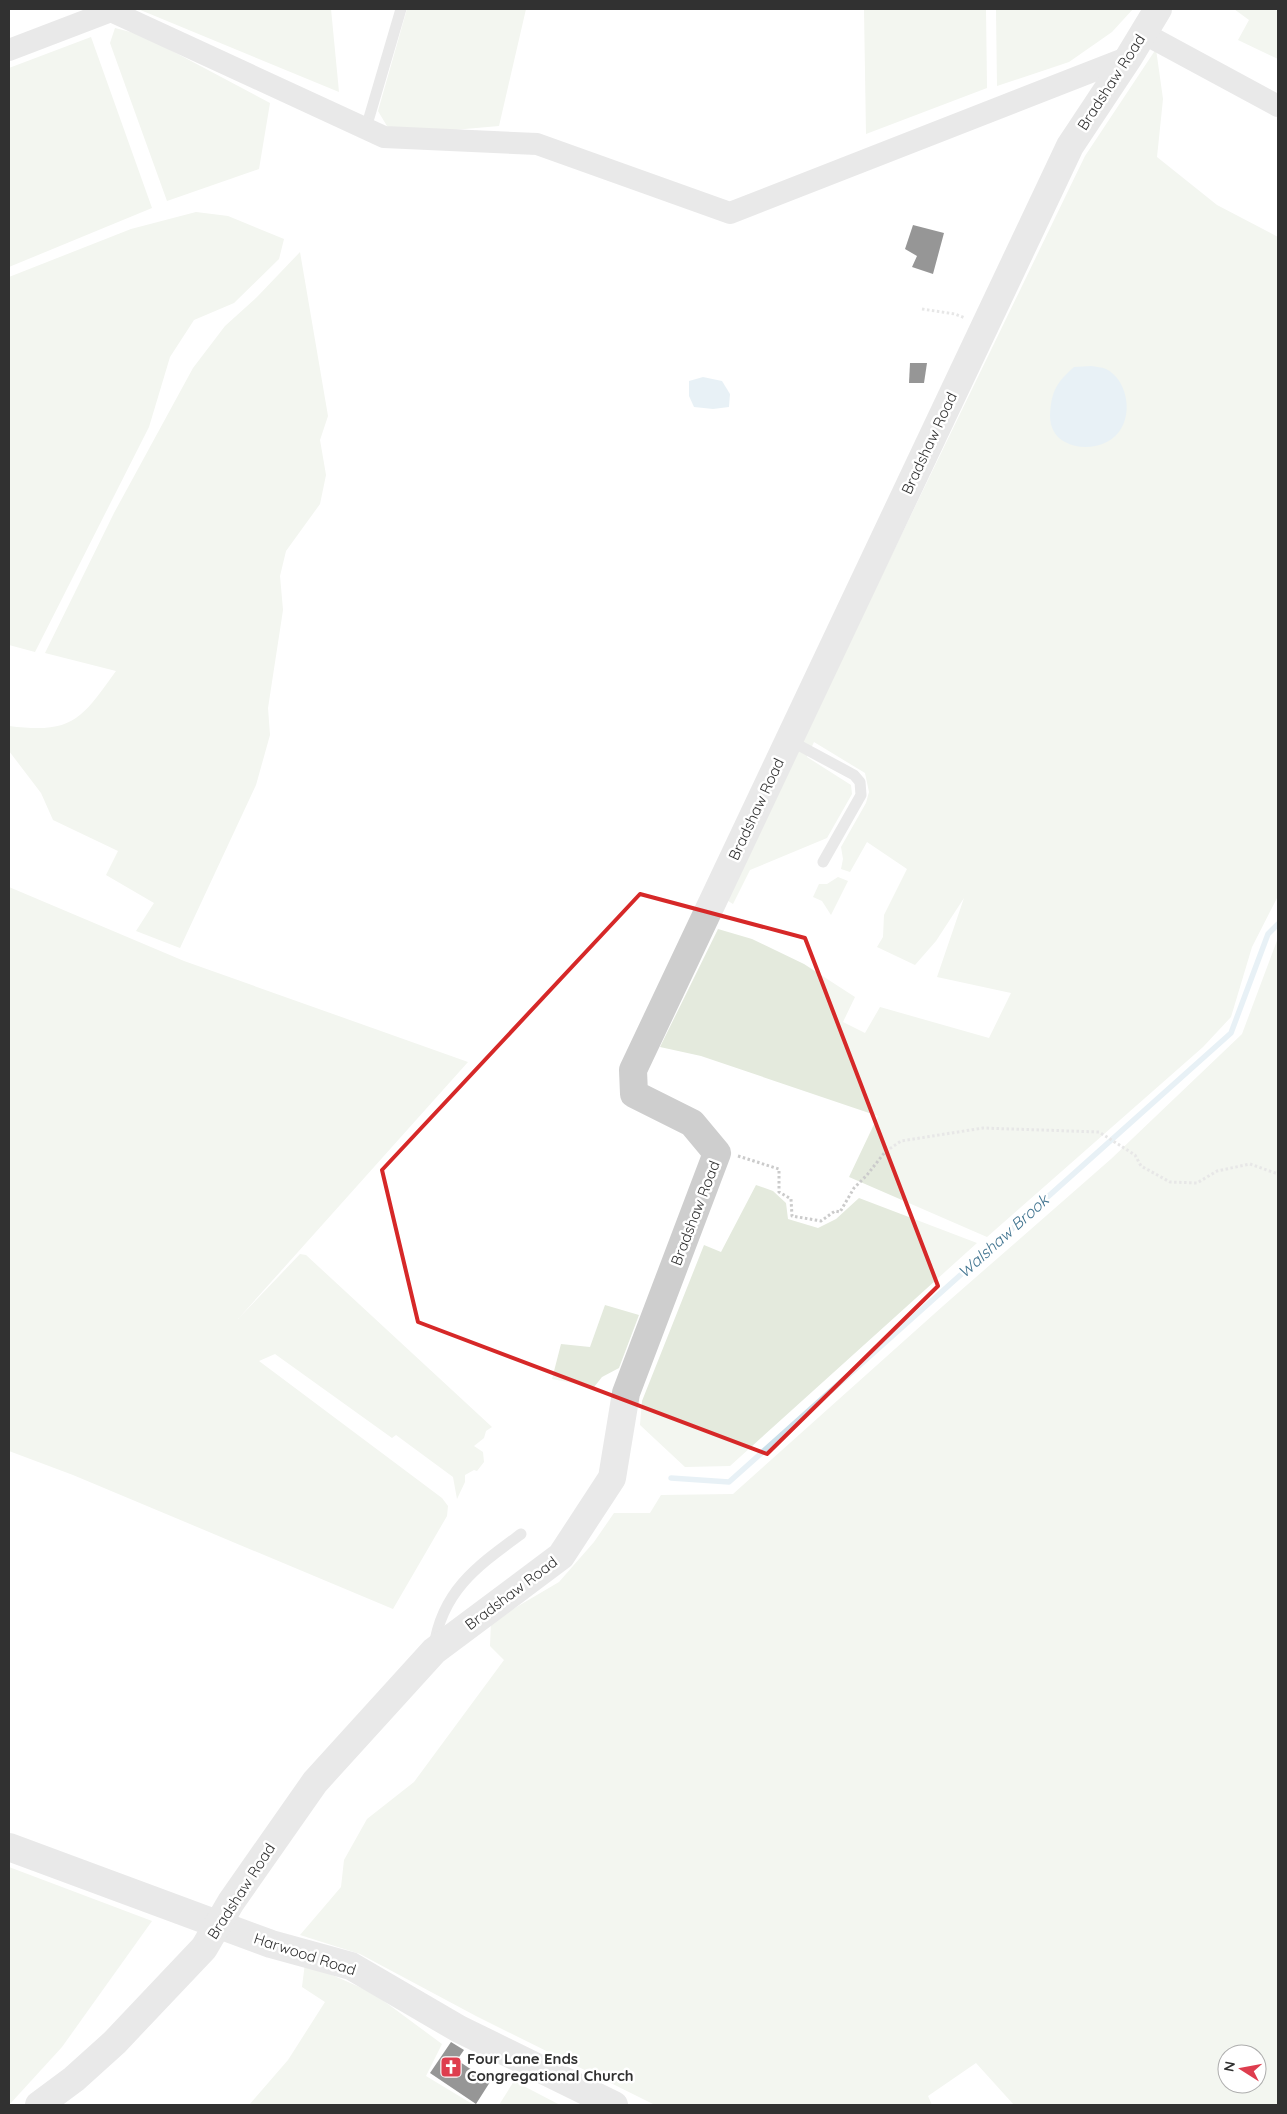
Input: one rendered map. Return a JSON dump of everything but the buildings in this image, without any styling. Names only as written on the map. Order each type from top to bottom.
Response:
[{"type":"street","name":"Bradshaw Road","points":[[39,2105],[74,2079],[114,2042],[204,1948],[231,1902],[315,1782],[434,1651],[561,1556],[612,1478],[626,1393],[717,1153],[692,1123],[634,1094],[633,1070],[1070,146],[1129,57],[1158,9]]},
{"type":"street","points":[[9,50],[89,14],[111,11],[384,137],[537,144],[730,213],[1129,57]]},
{"type":"street","points":[[1143,33],[1278,106]]},
{"type":"street","name":"Harwood Road","points":[[9,1847],[271,1944],[351,1966],[459,2029],[614,2105]]},
{"type":"lane","points":[[366,128],[401,9]]},
{"type":"lane","points":[[789,740],[854,775],[860,782],[861,794],[823,862]]},
{"type":"lane","points":[[434,1651],[437,1627],[442,1615],[462,1583],[475,1568],[521,1534]]},
{"type":"path","points":[[922,309],[955,314],[984,327]]},
{"type":"path","points":[[733,1154],[779,1169],[779,1192],[791,1199],[792,1216],[821,1221],[835,1211],[840,1212],[854,1188],[885,1152],[901,1141],[982,1128],[1099,1132],[1135,1154],[1141,1166],[1170,1182],[1197,1183],[1217,1171],[1250,1164],[1278,1174]]},
{"type":"highlighted area","points":[[640,894],[805,938],[938,1286],[767,1454],[418,1322],[382,1170]]},
{"type":"shaded area","points":[[138,9],[331,9],[339,92]]},
{"type":"shaded area","points":[[407,9],[526,9],[499,126],[419,133],[390,131],[378,111]]},
{"type":"shaded area","points":[[864,9],[986,9],[987,88],[866,134]]},
{"type":"shaded area","points":[[996,9],[1133,9],[1112,32],[1069,62],[997,86]]},
{"type":"shaded area","points":[[1234,9],[1278,9],[1278,59],[1238,40],[1249,20]]},
{"type":"shaded area","points":[[115,28],[142,35],[270,103],[259,169],[167,201],[110,43]]},
{"type":"shaded area","points":[[91,37],[152,208],[9,267],[9,68]]},
{"type":"shaded area","points":[[1156,49],[1163,99],[1157,157],[1217,205],[1278,237],[1278,896],[1252,947],[1231,1017],[1203,1047],[987,1237],[849,1177],[878,1116],[701,1056],[660,1047],[718,929],[752,939],[804,964],[855,997],[843,1022],[865,1033],[880,1007],[989,1038],[1011,993],[937,977],[964,898],[936,941],[915,965],[877,947],[883,937],[884,915],[907,869],[867,842],[850,872],[841,869],[843,859],[841,847],[866,803],[869,792],[865,773],[814,742],[807,757],[851,785],[852,794],[827,838],[750,870],[733,904],[725,899],[1085,156]]},
{"type":"shaded area","points":[[196,212],[228,216],[284,239],[279,259],[234,303],[194,320],[170,357],[149,427],[35,652],[9,645],[9,277],[131,229]]},
{"type":"shaded area","points":[[300,252],[328,416],[320,440],[326,475],[320,504],[286,551],[280,576],[283,610],[268,708],[270,735],[256,785],[180,948],[136,931],[154,903],[106,875],[118,851],[53,820],[41,793],[9,751],[9,726],[47,728],[73,720],[93,701],[116,671],[45,653],[114,513],[193,368],[225,326],[257,297]]},
{"type":"shaded area","points":[[838,877],[848,881],[831,915],[822,901],[813,897],[819,884],[827,884]]},
{"type":"shaded area","points":[[9,887],[184,961],[468,1062],[238,1319],[300,1254],[306,1255],[492,1427],[486,1431],[484,1438],[474,1446],[483,1452],[484,1462],[477,1471],[474,1470],[465,1475],[465,1482],[457,1499],[453,1477],[396,1435],[392,1438],[275,1354],[259,1361],[442,1498],[448,1506],[447,1516],[393,1609],[73,1475],[9,1451]]},
{"type":"shaded area","points":[[1278,938],[1278,2105],[1014,2105],[976,2063],[928,2096],[932,2105],[655,2105],[476,2016],[360,1954],[300,1935],[341,1887],[344,1860],[367,1819],[414,1782],[504,1660],[490,1646],[491,1622],[559,1582],[594,1542],[614,1513],[650,1513],[661,1495],[733,1494],[1111,1159],[1242,1034]]},
{"type":"shaded area","points":[[756,1185],[773,1191],[786,1203],[788,1219],[818,1228],[836,1219],[859,1198],[977,1243],[730,1466],[685,1467],[640,1425],[642,1401],[704,1245],[721,1252]]},
{"type":"shaded area","points":[[605,1305],[639,1315],[619,1368],[602,1377],[594,1387],[552,1379],[561,1344],[590,1347]]},
{"type":"shaded area","points":[[9,1867],[152,1921],[62,2047],[9,2105]]},
{"type":"shaded area","points":[[305,1963],[373,1993],[442,2044],[426,2076],[474,2105],[249,2105],[288,2060],[325,2002],[302,1987]]},
{"type":"shaded area","points":[[514,2081],[560,2105],[499,2105]]},
{"type":"water","points":[[1091,366],[1106,369],[1118,380],[1125,395],[1127,412],[1122,427],[1111,439],[1096,446],[1080,447],[1061,440],[1056,434],[1051,424],[1051,408],[1053,394],[1059,383],[1068,373],[1074,367]]},
{"type":"water","points":[[703,377],[722,381],[730,394],[729,407],[713,409],[694,407],[689,396],[689,381]]},
{"type":"waterway","name":"Walshaw Brook","points":[[671,1478],[729,1482],[1231,1033],[1268,934],[1278,924]]},
{"type":"place","name":"Four Lane Ends Congregational Church","points":[[451,2067]]}]
